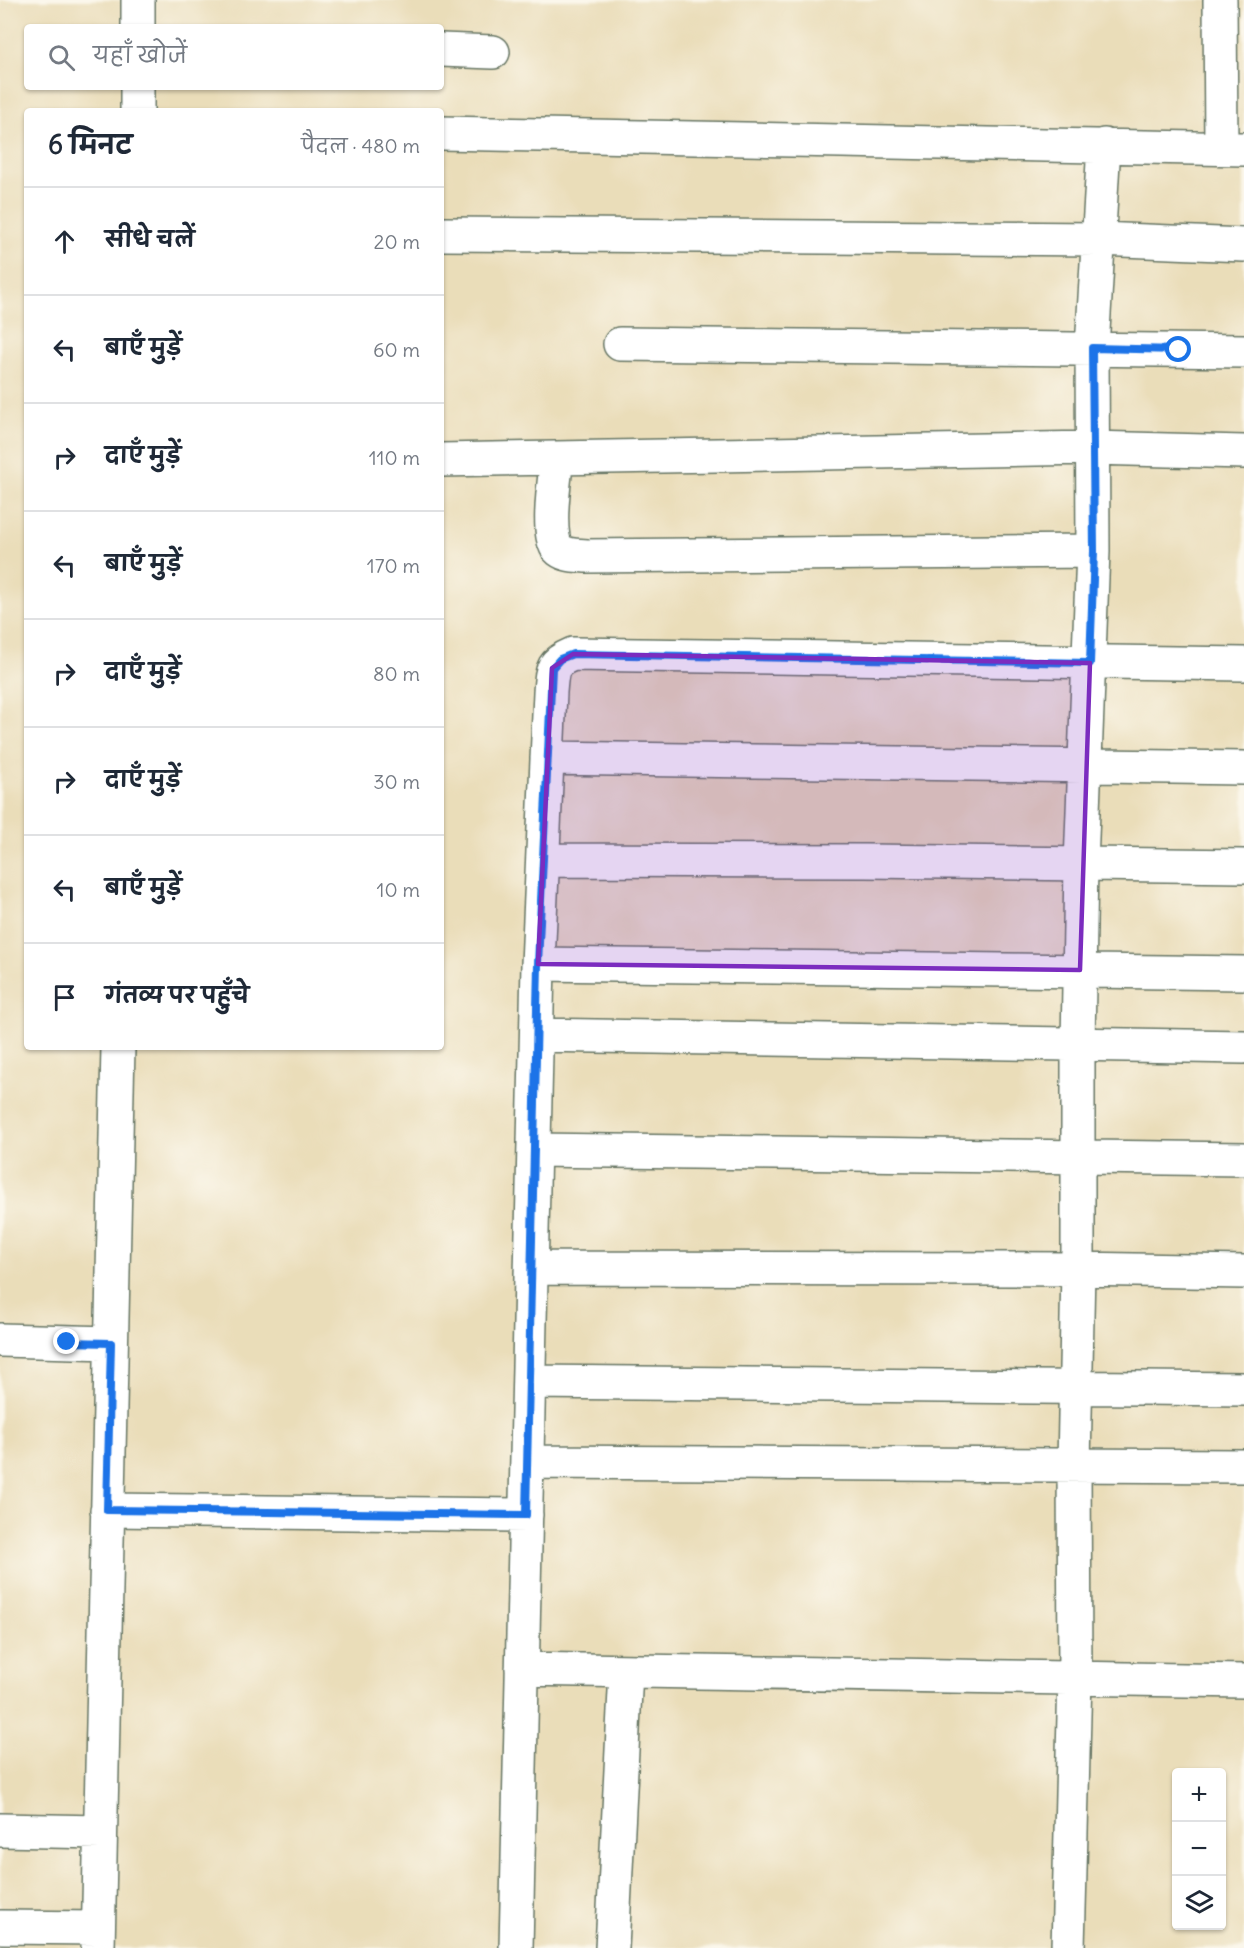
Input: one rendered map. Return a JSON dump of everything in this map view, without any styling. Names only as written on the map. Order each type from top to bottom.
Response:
[{"type":"street","points":[[138,0],[138,24]]},
{"type":"street","points":[[444,133],[1233,148],[1220,0]]},
{"type":"street","points":[[444,50],[493,52]]},
{"type":"street","points":[[137,90],[137,108]]},
{"type":"street","points":[[1068,1948],[1075,1677],[1074,1464],[1081,864],[1094,551],[1092,348],[1104,145]]},
{"type":"street","points":[[444,234],[1098,238],[1244,245]]},
{"type":"street","points":[[620,344],[1244,351]]},
{"type":"street","points":[[444,460],[1092,448],[1244,452]]},
{"type":"street","points":[[557,458],[552,539],[557,549],[568,555],[1094,551]]},
{"type":"street","points":[[516,1948],[538,964],[552,668],[560,659],[573,654],[1244,664]]},
{"type":"street","points":[[547,758],[1244,768]]},
{"type":"street","points":[[543,860],[1244,866]]},
{"type":"street","points":[[538,964],[1244,973]]},
{"type":"street","points":[[537,1035],[1244,1047]]},
{"type":"street","points":[[0,1927],[98,1938],[118,1050]]},
{"type":"street","points":[[534,1150],[1244,1159]]},
{"type":"street","points":[[532,1269],[1078,1269],[1244,1272]]},
{"type":"street","points":[[0,1340],[111,1343]]},
{"type":"street","points":[[529,1382],[1244,1389]]},
{"type":"street","points":[[527,1461],[1244,1466]]},
{"type":"street","points":[[107,1510],[526,1515]]},
{"type":"street","points":[[522,1668],[1244,1682]]},
{"type":"street","points":[[612,1948],[626,1671]]},
{"type":"street","points":[[0,1830],[100,1832]]},
{"type":"highlighted area","points":[[573,654],[1090,663],[1080,970],[538,964],[552,668]]},
{"type":"route","points":[[67,1342],[111,1343],[107,1510],[526,1515],[538,964],[552,668],[560,659],[573,654],[1090,663],[1094,551],[1092,348],[1179,350]]}]
